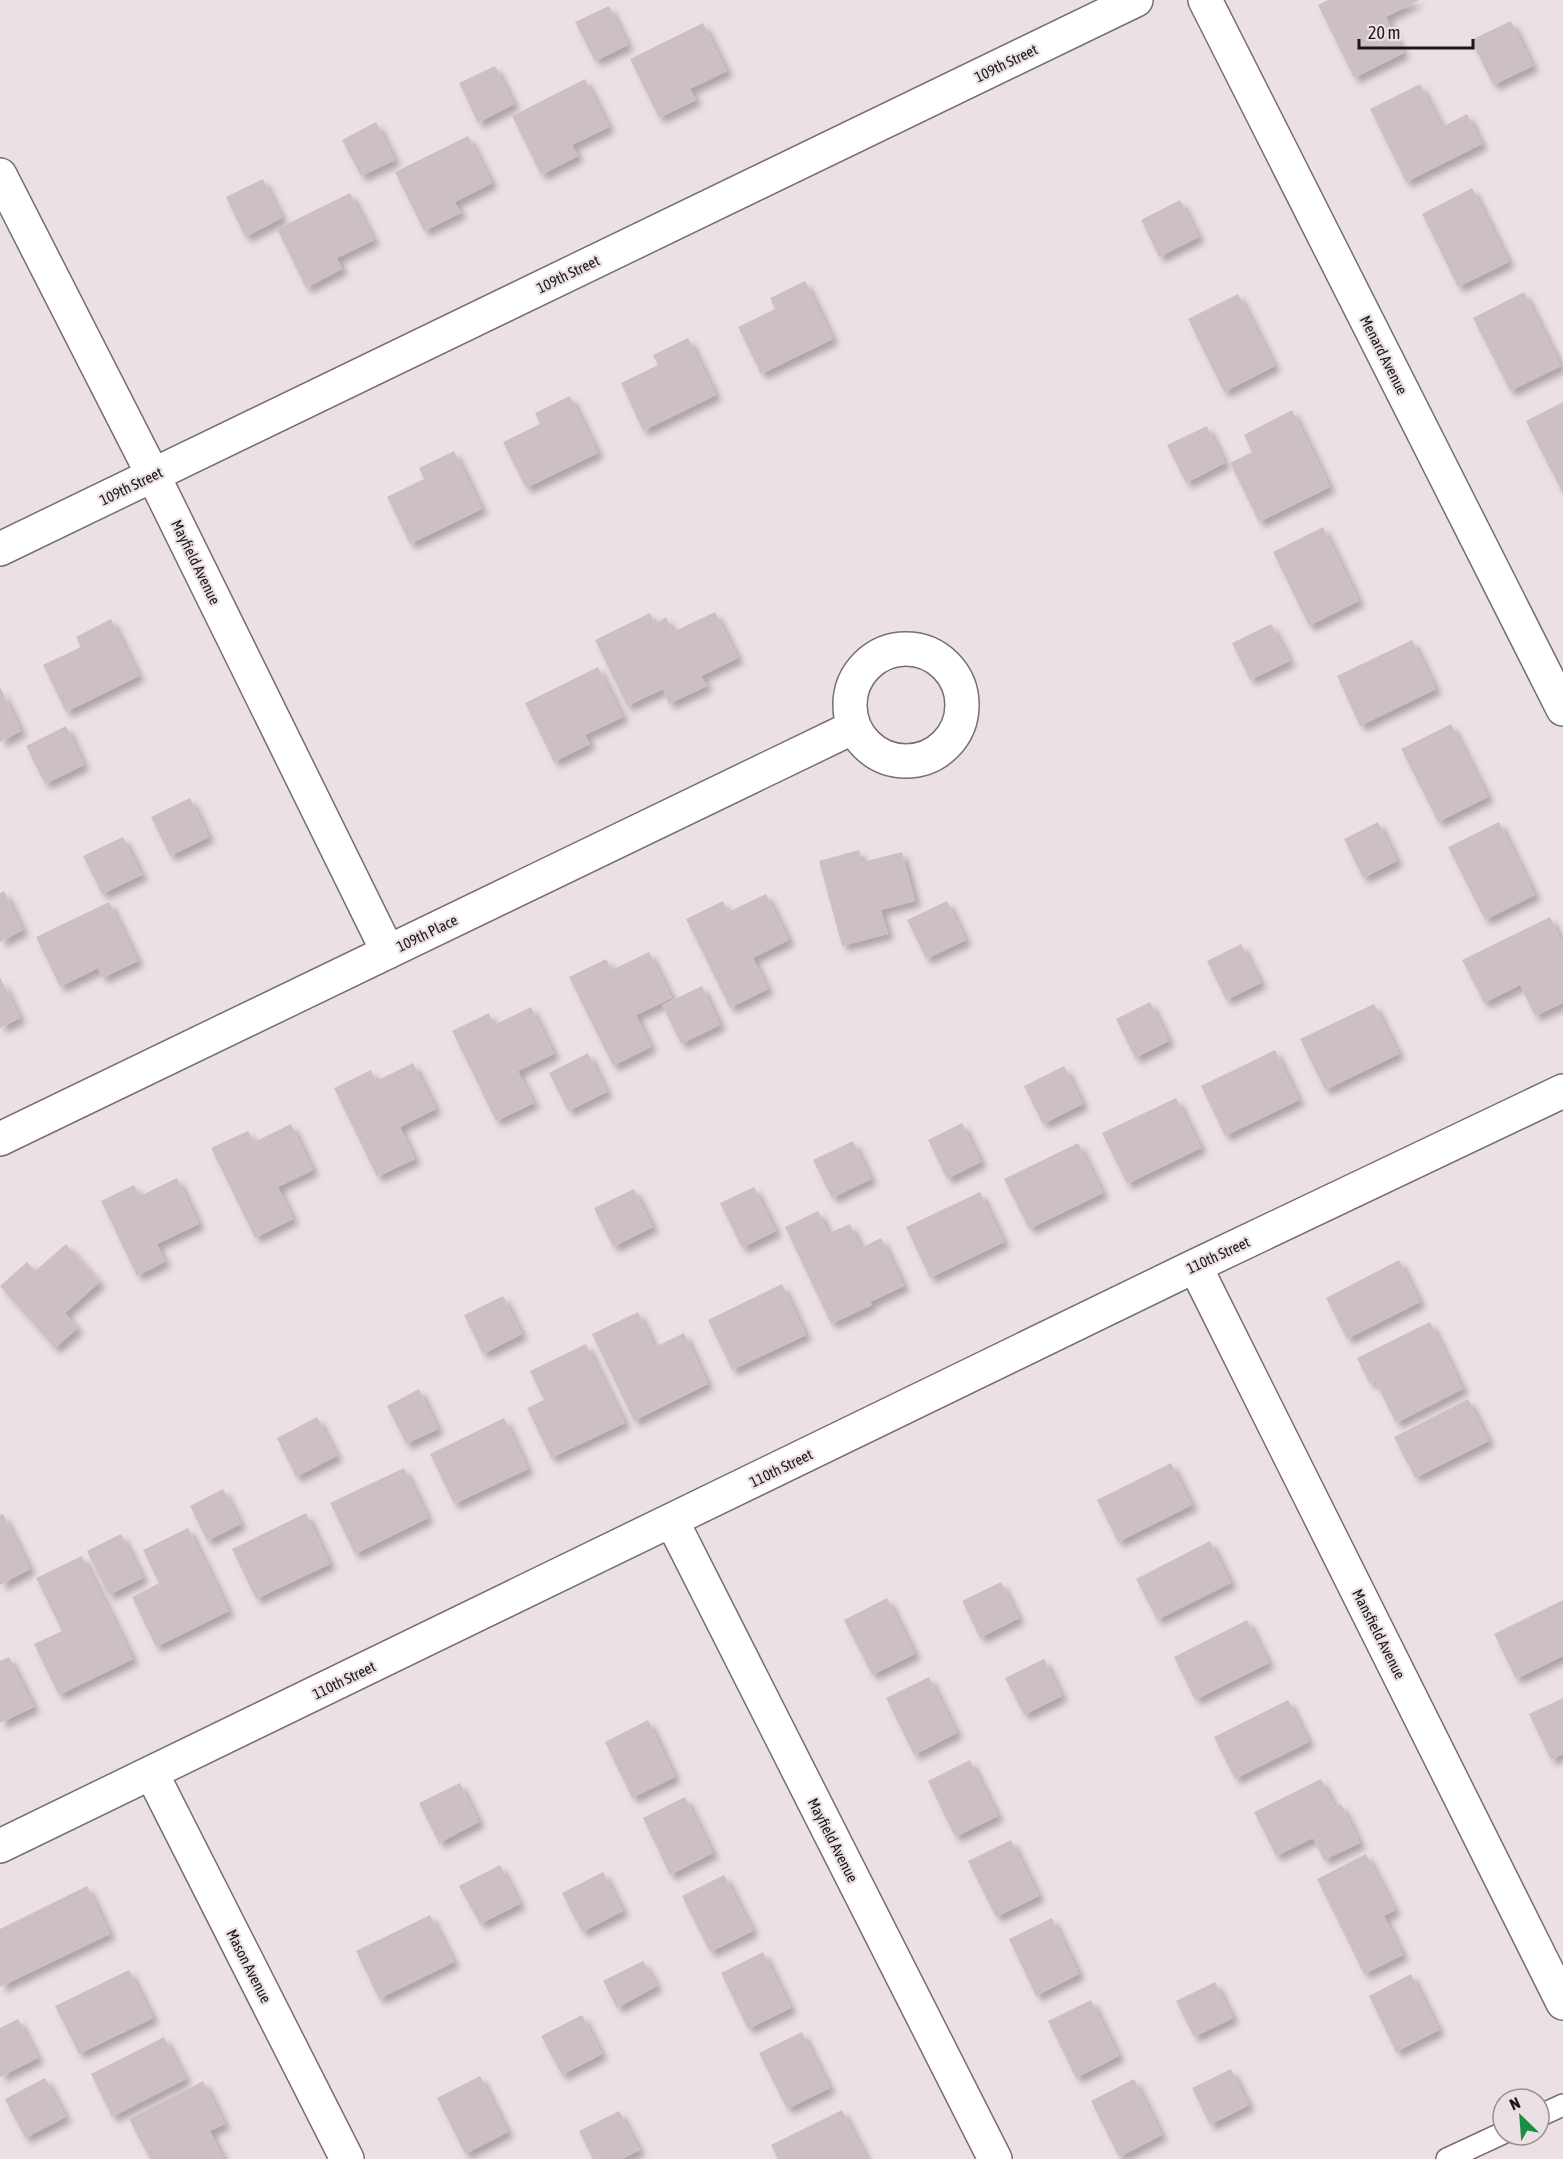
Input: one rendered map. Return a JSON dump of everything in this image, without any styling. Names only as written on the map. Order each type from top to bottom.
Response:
[{"type":"street","name":"109th Street","points":[[0,549],[1136,0]]},
{"type":"street","name":"Menard Avenue","points":[[1205,0],[1563,709]]},
{"type":"street","name":"Mayfield Avenue","points":[[0,175],[153,475],[388,951]]},
{"type":"street","name":"109th Place","points":[[0,1139],[854,727]]},
{"type":"street","name":"110th Street","points":[[0,1846],[1195,1266],[1563,1091]]},
{"type":"street","name":"Mansfield Avenue","points":[[1195,1266],[1563,2003]]},
{"type":"street","name":"Mayfield Avenue","points":[[672,1521],[995,2159]]},
{"type":"street","name":"Mason Avenue","points":[[152,1774],[347,2159]]},
{"type":"lane","points":[[1447,2159],[1491,2139]]},
{"type":"building","points":[[1328,0],[1419,0],[1386,17],[1404,53],[1354,78],[1318,5]]},
{"type":"building","points":[[609,6],[628,45],[595,61],[575,22]]},
{"type":"building","points":[[1511,21],[1533,66],[1493,85],[1471,40]]},
{"type":"building","points":[[703,23],[727,71],[690,89],[696,100],[659,118],[630,59]]},
{"type":"building","points":[[495,66],[514,104],[478,123],[459,83]]},
{"type":"building","points":[[585,79],[609,127],[572,145],[578,156],[541,175],[512,116]]},
{"type":"building","points":[[1420,84],[1442,127],[1467,114],[1482,144],[1406,182],[1370,109]]},
{"type":"building","points":[[376,122],[395,160],[361,176],[342,140]]},
{"type":"building","points":[[468,136],[492,183],[455,202],[461,213],[424,231],[395,172]]},
{"type":"building","points":[[263,179],[282,218],[245,237],[226,197]]},
{"type":"building","points":[[1472,188],[1509,262],[1458,287],[1422,214]]},
{"type":"building","points":[[350,193],[374,240],[337,258],[342,269],[306,288],[277,229]]},
{"type":"building","points":[[1180,200],[1199,237],[1159,257],[1141,220]]},
{"type":"building","points":[[805,281],[833,339],[761,374],[738,327],[775,309],[770,298]]},
{"type":"building","points":[[1524,292],[1561,366],[1510,391],[1473,318]]},
{"type":"building","points":[[1238,294],[1275,366],[1224,392],[1188,319]]},
{"type":"building","points":[[688,338],[716,395],[643,431],[621,383],[658,365],[653,355]]},
{"type":"building","points":[[570,396],[598,453],[526,488],[503,442],[540,424],[535,413]]},
{"type":"building","points":[[1563,402],[1563,494],[1526,421]]},
{"type":"building","points":[[1292,410],[1330,487],[1259,522],[1230,463],[1252,452],[1244,435]]},
{"type":"building","points":[[1207,426],[1225,463],[1186,483],[1167,445]]},
{"type":"building","points":[[454,451],[482,509],[410,544],[387,497],[424,479],[419,468]]},
{"type":"building","points":[[1323,527],[1359,601],[1309,626],[1273,552]]},
{"type":"building","points":[[715,612],[738,658],[701,676],[707,686],[669,704],[663,689],[627,706],[595,640],[650,613],[655,624],[666,617],[673,632]]},
{"type":"building","points":[[111,619],[139,676],[66,712],[43,665],[81,647],[76,637]]},
{"type":"building","points":[[1271,624],[1290,661],[1250,680],[1232,643]]},
{"type":"building","points":[[1412,640],[1436,689],[1360,726],[1337,676]]},
{"type":"building","points":[[598,667],[623,717],[585,735],[590,744],[554,762],[525,703]]},
{"type":"building","points":[[0,687],[21,731],[0,742]]},
{"type":"building","points":[[1451,724],[1488,797],[1438,822],[1401,749]]},
{"type":"building","points":[[66,726],[84,765],[45,784],[26,746]]},
{"type":"building","points":[[190,798],[209,837],[170,856],[151,817]]},
{"type":"building","points":[[1378,822],[1397,861],[1363,878],[1344,839]]},
{"type":"building","points":[[1499,822],[1535,895],[1485,920],[1448,847]]},
{"type":"building","points":[[123,837],[142,875],[102,894],[83,856]]},
{"type":"building","points":[[859,850],[862,862],[902,852],[915,901],[881,910],[888,934],[842,946],[819,861]]},
{"type":"building","points":[[4,891],[23,930],[0,942],[0,893]]},
{"type":"building","points":[[766,894],[789,940],[753,958],[768,989],[730,1008],[686,919],[723,901],[728,912]]},
{"type":"building","points":[[947,901],[966,940],[926,959],[907,920]]},
{"type":"building","points":[[109,902],[138,961],[102,978],[98,968],[60,987],[36,937]]},
{"type":"building","points":[[1550,917],[1563,944],[1563,1003],[1535,1016],[1520,985],[1484,1003],[1462,960]]},
{"type":"building","points":[[1241,944],[1261,983],[1226,1000],[1207,961]]},
{"type":"building","points":[[649,952],[672,998],[636,1015],[651,1047],[613,1066],[569,977],[606,959],[612,970]]},
{"type":"building","points":[[0,977],[20,1018],[0,1028]]},
{"type":"building","points":[[702,986],[720,1025],[681,1044],[662,1005]]},
{"type":"building","points":[[1150,1002],[1169,1041],[1135,1058],[1116,1019]]},
{"type":"building","points":[[1374,1004],[1399,1054],[1325,1090],[1300,1039]]},
{"type":"building","points":[[531,1007],[554,1054],[518,1071],[534,1103],[496,1121],[452,1031],[489,1013],[494,1025]]},
{"type":"building","points":[[1275,1050],[1299,1100],[1225,1136],[1201,1086]]},
{"type":"building","points":[[588,1053],[607,1092],[568,1111],[549,1073]]},
{"type":"building","points":[[413,1063],[436,1109],[400,1127],[415,1159],[377,1177],[334,1088],[371,1070],[376,1081]]},
{"type":"building","points":[[1064,1066],[1083,1104],[1043,1124],[1024,1086]]},
{"type":"building","points":[[1176,1098],[1201,1148],[1127,1184],[1102,1133]]},
{"type":"building","points":[[962,1123],[981,1162],[947,1179],[928,1140]]},
{"type":"building","points":[[291,1124],[313,1170],[278,1187],[293,1219],[255,1238],[211,1148],[248,1131],[254,1142]]},
{"type":"building","points":[[853,1141],[871,1179],[832,1198],[813,1160]]},
{"type":"building","points":[[1078,1143],[1103,1193],[1029,1229],[1004,1179]]},
{"type":"building","points":[[177,1178],[199,1224],[157,1244],[165,1262],[137,1276],[101,1201],[134,1185],[140,1196]]},
{"type":"building","points":[[754,1187],[776,1231],[742,1248],[720,1203]]},
{"type":"building","points":[[634,1189],[653,1227],[613,1247],[594,1208]]},
{"type":"building","points":[[980,1192],[1004,1242],[930,1278],[906,1227]]},
{"type":"building","points":[[818,1211],[829,1233],[850,1224],[861,1248],[881,1238],[904,1286],[870,1302],[872,1305],[831,1324],[785,1227]]},
{"type":"building","points":[[66,1244],[100,1282],[65,1313],[78,1328],[55,1348],[0,1286],[27,1262],[35,1271]]},
{"type":"building","points":[[1399,1260],[1420,1302],[1347,1339],[1326,1298]]},
{"type":"building","points":[[782,1284],[806,1335],[732,1370],[708,1320]]},
{"type":"building","points":[[503,1296],[522,1334],[483,1354],[464,1315]]},
{"type":"building","points":[[638,1312],[655,1347],[684,1333],[708,1384],[634,1421],[592,1334]]},
{"type":"building","points":[[1430,1322],[1463,1389],[1396,1423],[1375,1381],[1370,1384],[1357,1358]]},
{"type":"building","points":[[586,1344],[625,1423],[551,1458],[527,1408],[544,1400],[530,1371]]},
{"type":"building","points":[[419,1389],[438,1429],[406,1444],[387,1406]]},
{"type":"building","points":[[1468,1399],[1489,1441],[1415,1478],[1394,1437]]},
{"type":"building","points":[[317,1417],[337,1456],[296,1477],[277,1438]]},
{"type":"building","points":[[504,1418],[528,1469],[454,1504],[430,1454]]},
{"type":"building","points":[[1171,1463],[1192,1505],[1118,1542],[1097,1500]]},
{"type":"building","points":[[404,1468],[428,1518],[355,1554],[330,1503]]},
{"type":"building","points":[[223,1489],[241,1524],[207,1541],[190,1506]]},
{"type":"building","points":[[306,1513],[330,1564],[256,1599],[232,1549]]},
{"type":"building","points":[[3,1514],[30,1569],[0,1585],[0,1515]]},
{"type":"building","points":[[188,1528],[229,1611],[156,1647],[132,1597],[159,1583],[143,1550]]},
{"type":"building","points":[[121,1534],[143,1578],[109,1595],[87,1551]]},
{"type":"building","points":[[1210,1541],[1231,1583],[1157,1620],[1136,1579]]},
{"type":"building","points":[[82,1556],[133,1659],[59,1695],[34,1644],[62,1631],[36,1578]]},
{"type":"building","points":[[1001,1582],[1019,1618],[980,1638],[962,1601]]},
{"type":"building","points":[[887,1598],[915,1654],[872,1675],[844,1620]]},
{"type":"building","points":[[1563,1600],[1563,1656],[1516,1679],[1494,1634]]},
{"type":"building","points":[[1247,1620],[1269,1663],[1195,1700],[1174,1657]]},
{"type":"building","points":[[9,1657],[34,1707],[0,1723],[0,1661]]},
{"type":"building","points":[[1044,1659],[1062,1696],[1024,1715],[1005,1678]]},
{"type":"building","points":[[929,1677],[957,1733],[914,1755],[886,1698]]},
{"type":"building","points":[[1563,1698],[1563,1754],[1551,1760],[1529,1714]]},
{"type":"building","points":[[1288,1700],[1309,1742],[1235,1779],[1214,1737]]},
{"type":"building","points":[[648,1720],[675,1777],[632,1798],[605,1742]]},
{"type":"building","points":[[970,1760],[998,1816],[955,1837],[928,1781]]},
{"type":"building","points":[[1321,1779],[1335,1807],[1341,1804],[1360,1843],[1324,1860],[1313,1838],[1276,1856],[1254,1812]]},
{"type":"building","points":[[460,1783],[479,1822],[439,1843],[419,1803]]},
{"type":"building","points":[[685,1797],[713,1853],[670,1875],[643,1818]]},
{"type":"building","points":[[1011,1840],[1039,1896],[996,1917],[968,1861]]},
{"type":"building","points":[[1366,1854],[1395,1910],[1384,1916],[1403,1955],[1364,1974],[1317,1879]]},
{"type":"building","points":[[500,1865],[520,1904],[480,1924],[459,1886]]},
{"type":"building","points":[[603,1872],[623,1911],[582,1932],[562,1893]]},
{"type":"building","points":[[724,1875],[753,1931],[710,1952],[682,1896]]},
{"type":"building","points":[[87,1886],[110,1934],[0,1987],[0,1929]]},
{"type":"building","points":[[430,1915],[454,1962],[379,1999],[356,1951]]},
{"type":"building","points":[[1052,1918],[1079,1974],[1036,1996],[1009,1939]]},
{"type":"building","points":[[763,1952],[791,2008],[748,2029],[721,1973]]},
{"type":"building","points":[[643,1961],[657,1986],[617,2008],[603,1981]]},
{"type":"building","points":[[129,1970],[153,2018],[79,2054],[55,2006]]},
{"type":"building","points":[[1411,1974],[1439,2030],[1396,2052],[1369,1996]]},
{"type":"building","points":[[1215,1982],[1233,2018],[1194,2037],[1176,2001]]},
{"type":"building","points":[[1091,2000],[1119,2056],[1076,2078],[1048,2021]]},
{"type":"building","points":[[582,2015],[602,2054],[562,2075],[541,2036]]},
{"type":"building","points":[[18,2019],[38,2058],[0,2077],[0,2028]]},
{"type":"building","points":[[802,2032],[830,2088],[787,2109],[759,2053]]},
{"type":"building","points":[[164,2037],[186,2079],[112,2117],[91,2074]]},
{"type":"building","points":[[1231,2069],[1249,2105],[1210,2125],[1192,2088]]},
{"type":"building","points":[[480,2076],[508,2132],[465,2154],[437,2098]]},
{"type":"building","points":[[45,2078],[66,2117],[25,2138],[5,2099]]},
{"type":"building","points":[[1134,2079],[1162,2135],[1119,2157],[1091,2101]]},
{"type":"building","points":[[203,2081],[225,2124],[210,2131],[224,2159],[150,2159],[129,2119]]},
{"type":"building","points":[[842,2110],[867,2159],[778,2159],[771,2145]]},
{"type":"building","points":[[619,2111],[640,2150],[622,2159],[593,2159],[579,2131]]}]
